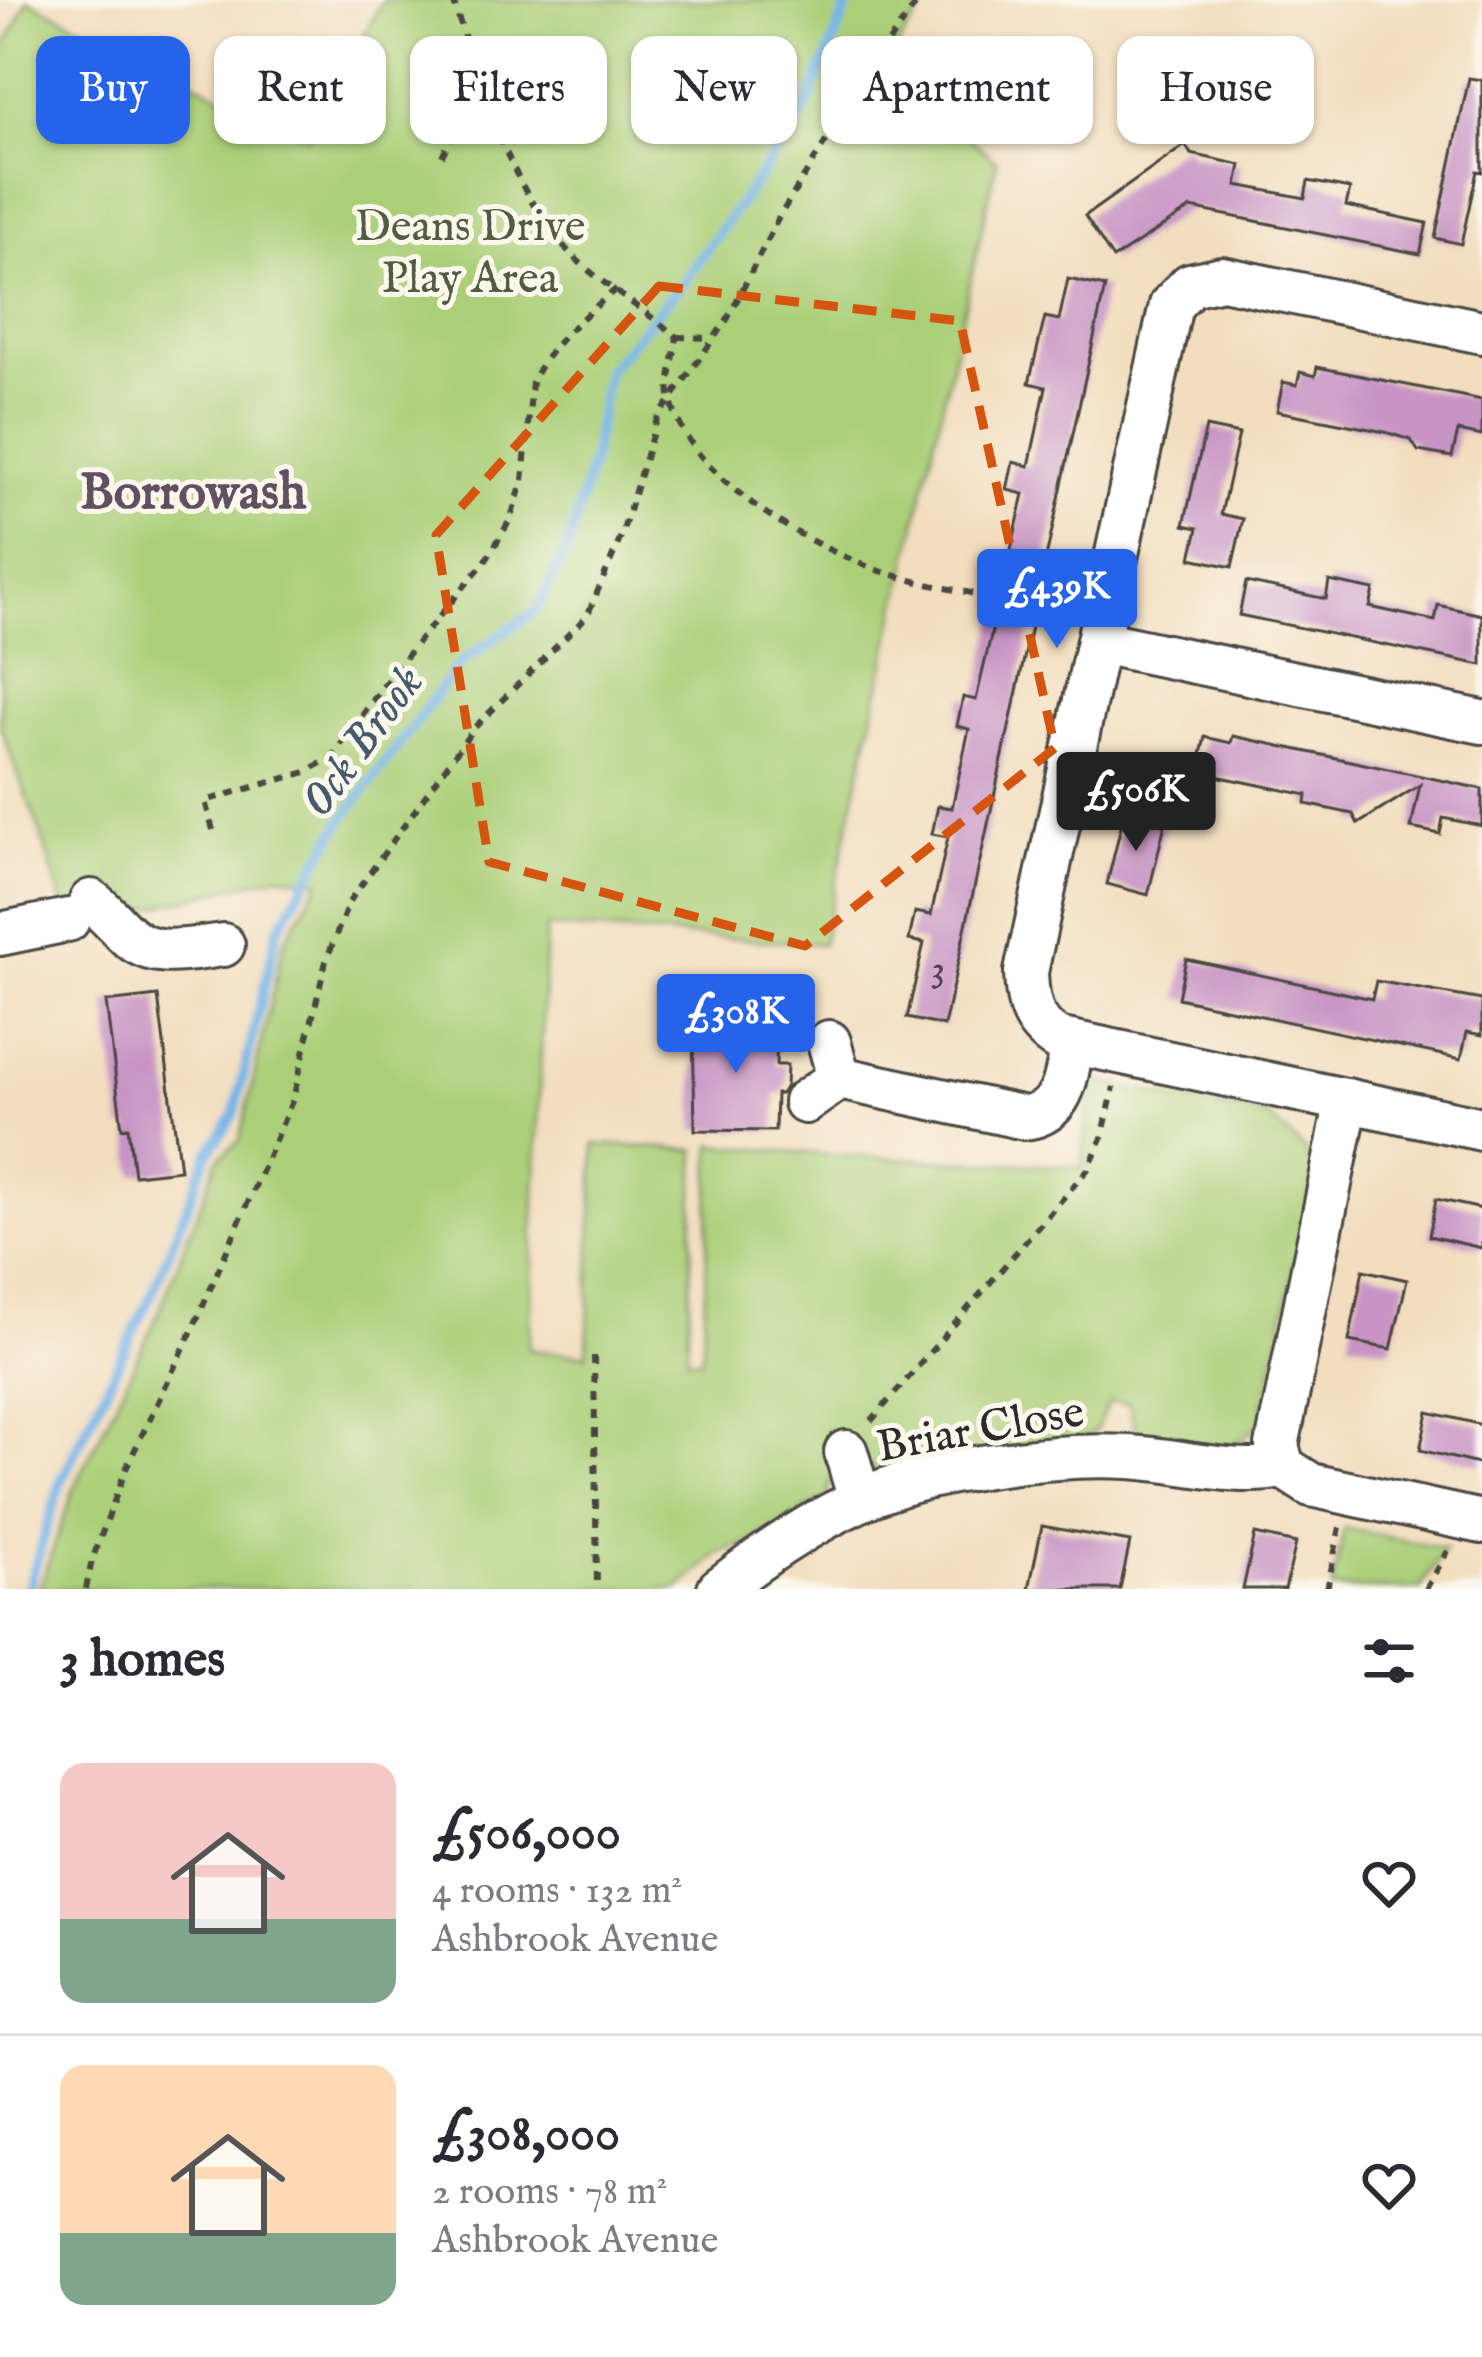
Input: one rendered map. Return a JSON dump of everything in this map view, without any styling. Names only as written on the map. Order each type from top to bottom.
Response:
[{"type":"street","points":[[1482,332],[1222,278],[1190,285],[1171,305],[1026,973],[1032,1015],[1057,1036],[1121,1056],[1482,1129]]},
{"type":"street","points":[[1101,630],[1482,722]]},
{"type":"street","points":[[0,934],[80,911],[113,917],[129,937],[160,952],[223,945]]},
{"type":"street","points":[[824,1074],[1025,1118],[1039,1116],[1061,1096],[1057,1036]]},
{"type":"street","points":[[1347,1100],[1276,1446],[1283,1467],[1311,1485],[1482,1522]]},
{"type":"street","points":[[846,1452],[860,1500]]},
{"type":"street","name":"Briar Close","points":[[718,1589],[860,1500],[955,1474],[1070,1456],[1166,1460],[1237,1471],[1283,1467]]},
{"type":"path","points":[[452,0],[465,36]]},
{"type":"path","points":[[86,1589],[128,1464],[293,1099],[326,961],[349,902],[474,728],[587,616],[621,537],[657,419],[744,290],[779,217],[919,0]]},
{"type":"path","points":[[442,156],[448,144]]},
{"type":"path","points":[[505,144],[531,201],[566,249],[677,338],[712,338]]},
{"type":"path","points":[[213,830],[206,801],[306,772],[332,757],[397,668],[487,559],[510,520],[523,481],[530,398],[539,368],[568,332],[616,289]]},
{"type":"path","points":[[677,338],[670,398],[686,432],[721,479],[759,508],[854,561],[1101,630]]},
{"type":"path","points":[[846,1452],[1088,1169],[1102,1138],[1121,1056]]},
{"type":"path","points":[[594,1356],[597,1589]]},
{"type":"path","points":[[1327,1589],[1347,1494]]},
{"type":"highlighted area","points":[[659,286],[960,321],[1055,748],[805,946],[489,862],[436,535]]},
{"type":"green space","name":"Deans Drive Play Area","points":[[28,0],[101,36],[36,36],[36,144],[190,144],[190,80],[214,92],[214,144],[386,144],[386,36],[363,36],[383,0],[928,0],[904,36],[821,36],[821,144],[976,144],[997,161],[822,944],[546,927],[529,1350],[587,1355],[595,1144],[696,1150],[687,1358],[702,1359],[712,1145],[1082,1167],[1092,1081],[1267,1116],[1306,1151],[1315,1171],[1261,1421],[1249,1434],[1237,1442],[1209,1447],[1147,1440],[1134,1426],[1129,1404],[1109,1402],[1095,1432],[1087,1437],[878,1474],[866,1464],[833,1472],[827,1497],[748,1543],[720,1552],[678,1589],[39,1589],[74,1489],[158,1315],[218,1159],[240,1140],[284,942],[320,881],[280,875],[70,928],[0,727],[0,56]]},
{"type":"green space","points":[[1344,1528],[1445,1549],[1420,1589],[1332,1589]]},
{"type":"building","points":[[1469,78],[1482,80],[1482,172],[1477,171],[1461,244],[1435,238]]},
{"type":"building","points":[[1185,145],[1191,154],[1241,165],[1237,185],[1305,198],[1308,181],[1350,189],[1346,206],[1427,223],[1420,254],[1191,208],[1113,259],[1085,216]]},
{"type":"building","points":[[1068,279],[1105,287],[944,1026],[907,1018],[924,943],[909,940],[915,912],[931,915],[948,837],[932,834],[938,806],[952,808],[969,729],[957,726],[963,697],[976,700],[1024,494],[1007,490],[1013,462],[1029,466],[1046,387],[1029,383],[1045,317],[1059,320]]},
{"type":"building","points":[[1317,367],[1482,400],[1482,436],[1458,431],[1452,457],[1418,451],[1411,440],[1385,432],[1277,411],[1283,382],[1297,385],[1300,372],[1315,376]]},
{"type":"building","points":[[1206,427],[1239,434],[1221,514],[1243,519],[1232,567],[1191,558],[1198,528],[1184,525]]},
{"type":"building","points":[[1329,581],[1374,590],[1370,607],[1435,621],[1438,605],[1482,615],[1482,665],[1239,615],[1246,582],[1326,599]]},
{"type":"building","points":[[1233,736],[1482,789],[1482,826],[1443,818],[1440,834],[1411,828],[1420,785],[1358,824],[1353,814],[1306,804],[1307,795],[1197,772],[1205,737],[1231,743]]},
{"type":"building","points":[[1124,814],[1165,824],[1148,895],[1107,884]]},
{"type":"building","points":[[1186,959],[1372,999],[1376,981],[1482,1000],[1482,1035],[1467,1032],[1461,1059],[1178,998]]},
{"type":"building","points":[[158,996],[180,1170],[134,1175],[128,1127],[122,1128],[106,1002]]},
{"type":"building","points":[[693,1022],[777,1023],[776,1065],[787,1065],[786,1086],[776,1094],[775,1131],[695,1130]]},
{"type":"building","points":[[1436,1199],[1482,1209],[1482,1248],[1429,1236]]},
{"type":"building","points":[[1363,1270],[1407,1280],[1391,1349],[1349,1341]]},
{"type":"building","points":[[1428,1412],[1482,1425],[1482,1465],[1420,1450]]},
{"type":"building","points":[[1042,1526],[1130,1542],[1120,1589],[1029,1589]]},
{"type":"building","points":[[1255,1534],[1296,1543],[1285,1589],[1243,1589]]},
{"type":"waterway","name":"Ock Brook","points":[[28,1589],[61,1481],[151,1296],[208,1154],[234,1115],[278,929],[342,821],[460,663],[538,609],[569,544],[592,461],[607,371],[684,281],[804,114],[850,0]]},
{"type":"district","name":"Borrowash","points":[[193,490]]}]
